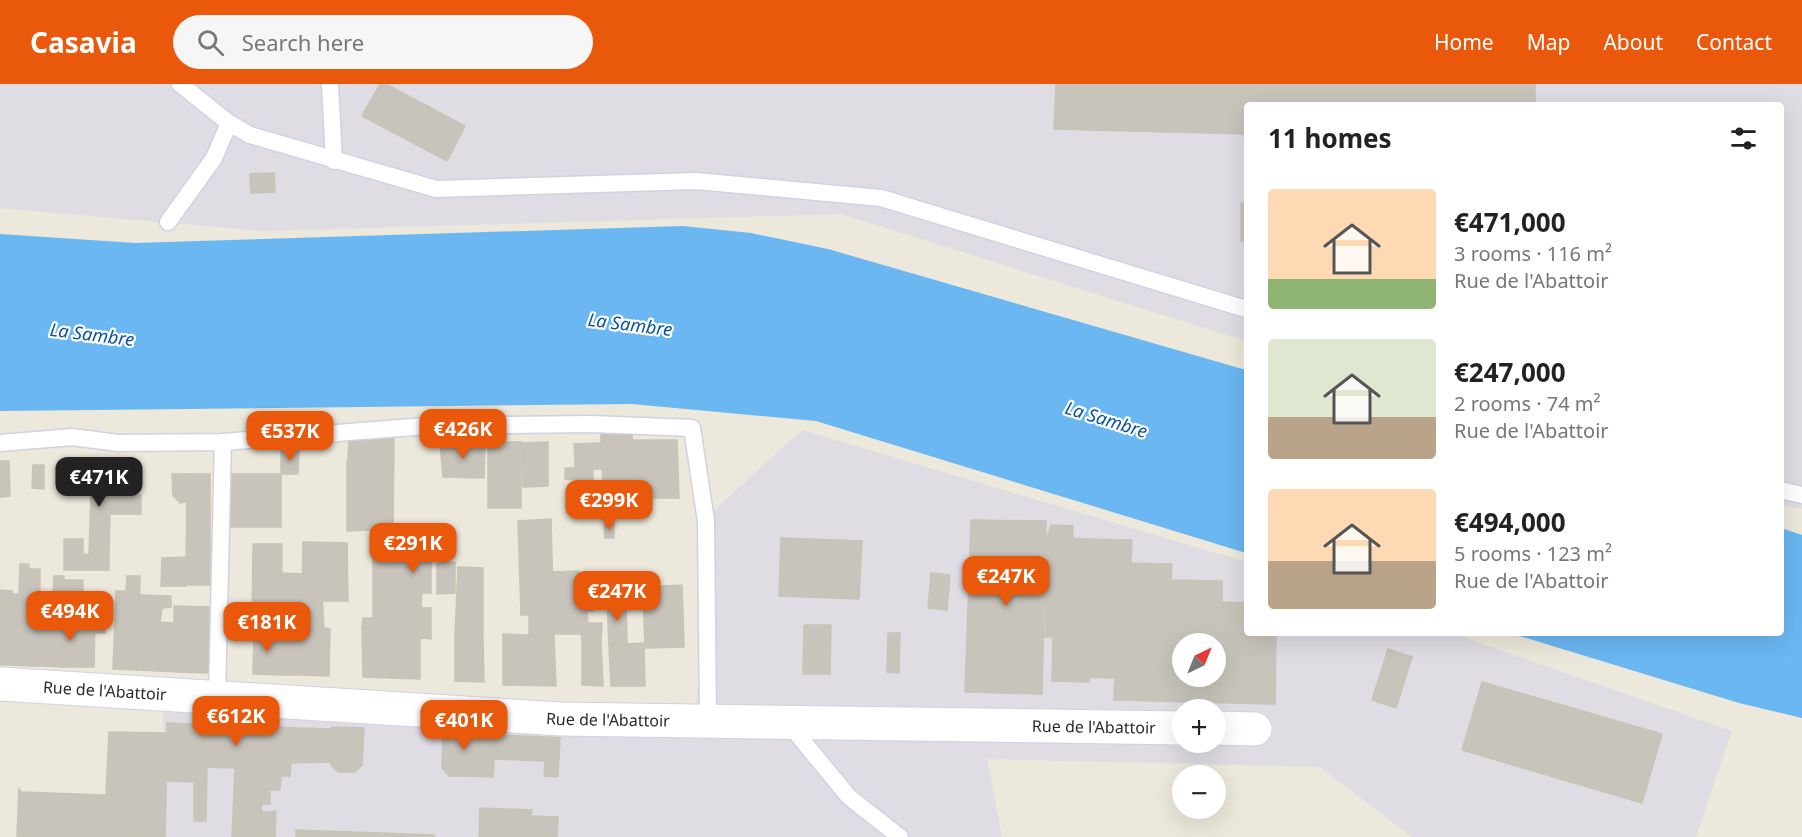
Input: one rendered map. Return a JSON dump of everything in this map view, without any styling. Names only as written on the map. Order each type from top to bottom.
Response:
[{"type":"street","name":"Rue de l'Abattoir","points":[[0,684],[561,719],[1172,728]]},
{"type":"street","points":[[1226,728],[1255,729]]},
{"type":"lane","points":[[180,84],[229,123],[250,135],[436,189],[696,181],[882,198],[1244,308]]},
{"type":"lane","points":[[330,84],[334,122],[334,161]]},
{"type":"lane","points":[[168,222],[214,158],[229,123]]},
{"type":"lane","points":[[0,443],[72,437],[118,443],[223,442],[426,426],[592,424],[692,428],[706,521],[708,721]]},
{"type":"lane","points":[[217,698],[223,442]]},
{"type":"lane","points":[[1784,491],[1802,495]]},
{"type":"lane","points":[[787,722],[849,797],[900,837]]},
{"type":"shaded area","points":[[0,84],[1802,84],[1802,509],[1784,506],[1784,102],[1244,102],[1244,340],[841,214],[261,231],[0,208]]},
{"type":"shaded area","points":[[802,430],[1244,561],[1244,636],[1460,636],[1732,731],[1696,837],[1412,837],[1320,767],[987,759],[1002,837],[166,837],[163,708],[694,730],[714,510]]},
{"type":"water","name":"La Sambre","points":[[683,226],[751,233],[828,249],[1244,369],[1244,552],[816,421],[632,404],[0,411],[0,234],[135,243]]},
{"type":"water","points":[[1784,529],[1802,535],[1802,718],[1739,703],[1520,636],[1784,636]]},
{"type":"building","points":[[380,84],[386,84],[465,126],[447,161],[362,116]]},
{"type":"building","points":[[1056,84],[1306,84],[1306,102],[1244,102],[1244,134],[1054,129]]},
{"type":"building","points":[[1306,84],[1535,84],[1535,102],[1306,102]]},
{"type":"building","points":[[274,173],[275,192],[251,193],[250,174]]},
{"type":"building","points":[[1241,203],[1244,203],[1244,241],[1241,241]]},
{"type":"building","points":[[601,433],[632,433],[634,514],[604,515],[602,493],[619,493],[619,484],[623,484],[621,440],[601,440]]},
{"type":"building","points":[[385,435],[394,435],[392,630],[362,628],[363,618],[373,618],[373,530],[347,531],[347,461],[385,459]]},
{"type":"building","points":[[385,435],[385,459],[348,460],[349,437]]},
{"type":"building","points":[[601,440],[621,440],[623,484],[603,485]]},
{"type":"building","points":[[633,440],[677,440],[679,498],[634,498]]},
{"type":"building","points":[[488,442],[521,442],[521,508],[488,508]]},
{"type":"building","points":[[548,442],[548,486],[523,487],[522,443]]},
{"type":"building","points":[[440,443],[485,443],[484,478],[443,477]]},
{"type":"building","points":[[601,443],[602,469],[593,469],[593,481],[576,481],[574,444]]},
{"type":"building","points":[[281,450],[299,451],[298,474],[281,474]]},
{"type":"building","points":[[0,461],[9,461],[10,496],[0,497]]},
{"type":"building","points":[[86,464],[111,464],[109,556],[89,556],[91,491],[85,490]]},
{"type":"building","points":[[33,465],[44,465],[44,489],[32,488]]},
{"type":"building","points":[[111,466],[127,467],[127,495],[141,495],[141,514],[110,514]]},
{"type":"building","points":[[565,468],[576,468],[576,480],[565,479]]},
{"type":"building","points":[[172,474],[187,474],[187,502],[180,503],[173,496]]},
{"type":"building","points":[[187,474],[210,474],[210,585],[186,585]]},
{"type":"building","points":[[228,474],[281,474],[281,527],[228,527]]},
{"type":"building","points":[[551,519],[554,636],[529,636],[529,615],[521,615],[518,521]]},
{"type":"building","points":[[971,520],[1046,521],[1042,694],[965,692]]},
{"type":"building","points":[[614,524],[614,538],[605,538],[604,525]]},
{"type":"building","points":[[1051,525],[1073,526],[1073,539],[1047,538]]},
{"type":"building","points":[[781,538],[862,541],[859,599],[779,596]]},
{"type":"building","points":[[1047,538],[1132,540],[1131,563],[1172,564],[1171,580],[1222,581],[1222,602],[1244,603],[1244,636],[1276,636],[1275,704],[1226,703],[1226,699],[1172,699],[1172,701],[1114,700],[1115,678],[1089,677],[1089,682],[1052,681],[1053,637],[1045,637]]},
{"type":"building","points":[[64,539],[83,539],[83,554],[109,556],[109,570],[64,570]]},
{"type":"building","points":[[303,542],[347,543],[348,601],[323,601],[322,595],[302,595]]},
{"type":"building","points":[[253,544],[282,544],[281,631],[252,630]]},
{"type":"building","points":[[187,557],[186,586],[161,586],[162,558]]},
{"type":"building","points":[[431,557],[431,593],[422,593],[422,584],[392,582],[392,560],[421,563]]},
{"type":"building","points":[[455,562],[455,593],[437,594],[437,563]]},
{"type":"building","points":[[20,564],[29,564],[29,626],[12,626],[12,594],[19,594]]},
{"type":"building","points":[[458,567],[483,568],[483,638],[455,636]]},
{"type":"building","points":[[30,569],[40,569],[40,599],[45,599],[45,627],[29,626]]},
{"type":"building","points":[[579,571],[582,634],[554,634],[553,572]]},
{"type":"building","points":[[282,573],[302,574],[302,632],[281,631]]},
{"type":"building","points":[[931,573],[950,575],[947,610],[928,608]]},
{"type":"building","points":[[54,576],[64,576],[62,627],[45,627],[45,599],[53,599]]},
{"type":"building","points":[[127,576],[140,576],[139,622],[115,620],[116,591],[126,591]]},
{"type":"building","points":[[64,580],[83,580],[83,619],[62,618]]},
{"type":"building","points":[[392,582],[422,584],[420,632],[392,630]]},
{"type":"building","points":[[580,582],[591,582],[593,611],[587,611],[588,623],[582,623]]},
{"type":"building","points":[[682,585],[684,647],[645,648],[643,587]]},
{"type":"building","points":[[0,590],[12,591],[12,626],[0,625]]},
{"type":"building","points":[[140,595],[171,596],[171,607],[162,608],[159,631],[137,631]]},
{"type":"building","points":[[302,595],[322,595],[324,628],[330,629],[329,676],[302,675]]},
{"type":"building","points":[[626,600],[627,643],[609,645],[607,601]]},
{"type":"building","points":[[174,606],[209,607],[209,625],[174,623]]},
{"type":"building","points":[[421,608],[431,608],[431,639],[420,638]]},
{"type":"building","points":[[96,610],[106,610],[105,633],[95,633]]},
{"type":"building","points":[[62,618],[78,618],[76,667],[62,667]]},
{"type":"building","points":[[78,618],[95,619],[94,667],[76,667]]},
{"type":"building","points":[[115,620],[139,622],[137,670],[113,669]]},
{"type":"building","points":[[159,622],[184,624],[180,672],[157,671]]},
{"type":"building","points":[[581,623],[602,623],[601,643],[582,642]]},
{"type":"building","points":[[184,624],[209,625],[209,673],[180,672]]},
{"type":"building","points":[[0,625],[12,626],[11,665],[0,665]]},
{"type":"building","points":[[804,625],[831,625],[830,674],[803,674]]},
{"type":"building","points":[[12,626],[29,626],[28,666],[11,665]]},
{"type":"building","points":[[29,626],[45,627],[45,666],[28,666]]},
{"type":"building","points":[[45,627],[62,627],[62,667],[45,666]]},
{"type":"building","points":[[362,628],[392,630],[391,678],[363,677]]},
{"type":"building","points":[[254,630],[281,631],[280,675],[253,674]]},
{"type":"building","points":[[392,630],[420,632],[420,679],[391,678]]},
{"type":"building","points":[[137,631],[159,631],[157,671],[137,670]]},
{"type":"building","points":[[281,631],[302,632],[302,675],[280,675]]},
{"type":"building","points":[[888,633],[900,633],[899,673],[887,672]]},
{"type":"building","points":[[503,634],[554,636],[556,686],[503,685]]},
{"type":"building","points":[[455,636],[483,638],[484,682],[455,681]]},
{"type":"building","points":[[582,642],[601,643],[603,686],[582,685]]},
{"type":"building","points":[[644,643],[645,686],[611,686],[609,645]]},
{"type":"building","points":[[1388,649],[1412,657],[1396,708],[1372,700]]},
{"type":"building","points":[[1482,682],[1662,734],[1642,803],[1462,750]]},
{"type":"building","points":[[167,723],[208,725],[207,767],[168,765],[166,768]]},
{"type":"building","points":[[208,725],[265,727],[263,769],[207,767]]},
{"type":"building","points":[[265,727],[332,729],[331,762],[291,763],[290,776],[281,776],[280,790],[270,790],[270,804],[262,804]]},
{"type":"building","points":[[332,727],[364,728],[362,765],[355,772],[338,772],[331,765]]},
{"type":"building","points":[[443,731],[491,732],[490,757],[474,756],[473,769],[466,776],[449,776],[442,768]]},
{"type":"building","points":[[109,732],[167,733],[166,797],[134,796],[134,792],[130,796],[106,795]]},
{"type":"building","points":[[491,735],[547,737],[544,761],[494,759],[493,777],[466,776],[473,769],[474,756],[490,757]]},
{"type":"building","points":[[547,737],[560,738],[558,777],[544,776]]},
{"type":"building","points":[[168,765],[207,767],[206,821],[194,821],[194,782],[166,781]]},
{"type":"building","points":[[235,768],[263,769],[260,837],[232,837]]},
{"type":"building","points":[[19,789],[21,792],[130,796],[134,792],[132,837],[17,837]]},
{"type":"building","points":[[134,796],[166,797],[165,837],[132,837]]},
{"type":"building","points":[[480,808],[532,810],[531,816],[558,817],[557,837],[479,837]]},
{"type":"building","points":[[276,811],[275,837],[260,837],[261,812]]},
{"type":"building","points":[[296,830],[434,835],[434,837],[296,837]]}]
